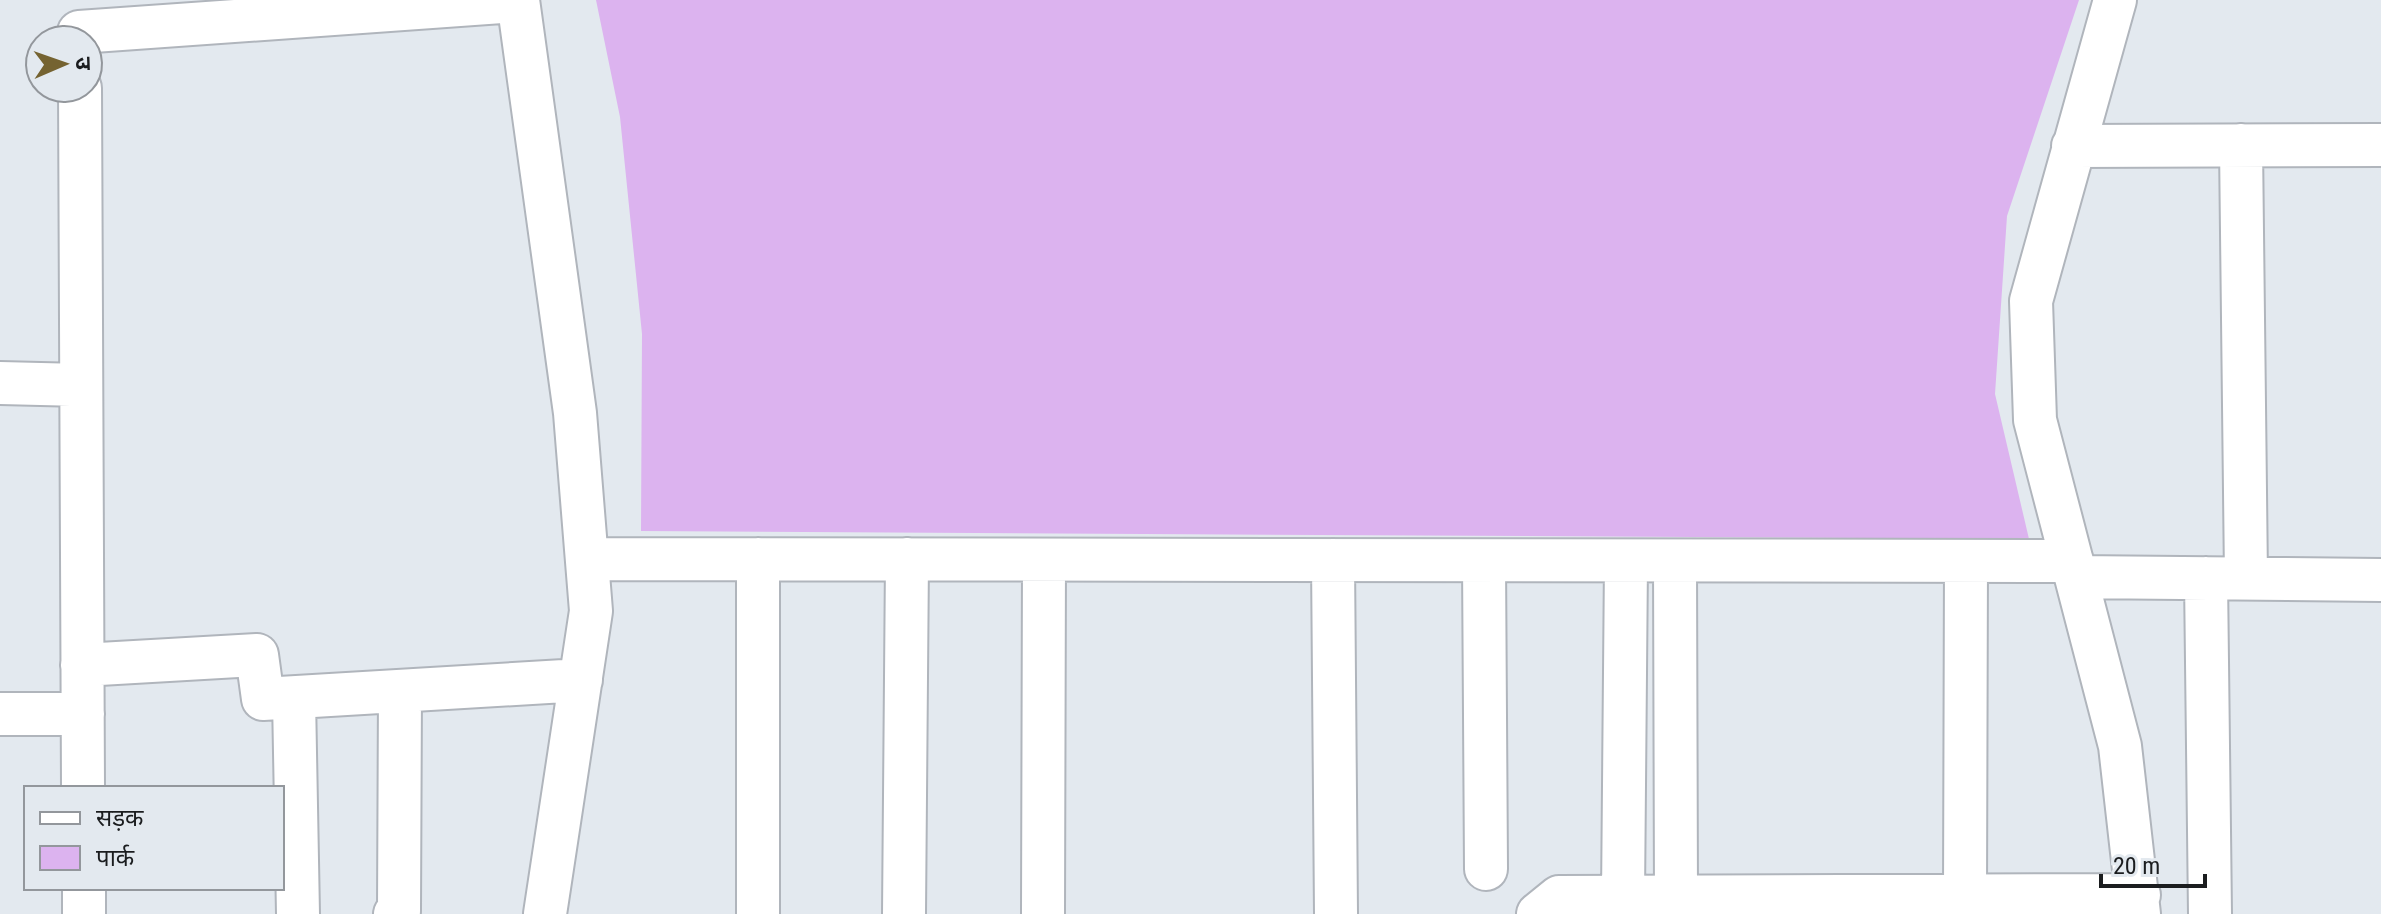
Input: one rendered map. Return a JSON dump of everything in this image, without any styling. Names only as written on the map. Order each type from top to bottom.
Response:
[{"type":"street","points":[[1538,914],[1559,897],[1676,897],[1805,905],[1952,902],[2139,905],[2120,746],[2035,420],[2031,301],[2115,0]]},
{"type":"street","points":[[79,24],[518,1],[575,413],[591,611],[545,914]]},
{"type":"street","points":[[80,104],[83,786]]},
{"type":"street","points":[[2210,914],[2226,578],[2241,145]]},
{"type":"street","points":[[2073,146],[2381,145]]},
{"type":"street","points":[[0,383],[81,385]]},
{"type":"street","points":[[587,559],[1966,561],[2226,578],[2381,580]]},
{"type":"street","points":[[758,559],[758,914]]},
{"type":"street","points":[[904,914],[907,559]]},
{"type":"street","points":[[1043,914],[1044,560]]},
{"type":"street","points":[[1333,560],[1336,914]]},
{"type":"street","points":[[1484,561],[1486,869]]},
{"type":"street","points":[[1623,897],[1626,561]]},
{"type":"street","points":[[1675,561],[1676,897]]},
{"type":"street","points":[[1952,902],[1966,561]]},
{"type":"street","points":[[82,665],[257,655],[263,699],[581,680]]},
{"type":"street","points":[[395,914],[399,911],[400,691]]},
{"type":"street","points":[[294,698],[298,914]]},
{"type":"street","points":[[0,714],[83,714]]},
{"type":"street","points":[[84,890],[84,914]]},
{"type":"green space","points":[[596,0],[2079,0],[2007,216],[1995,394],[2029,539],[641,531],[642,334],[620,117]]}]
